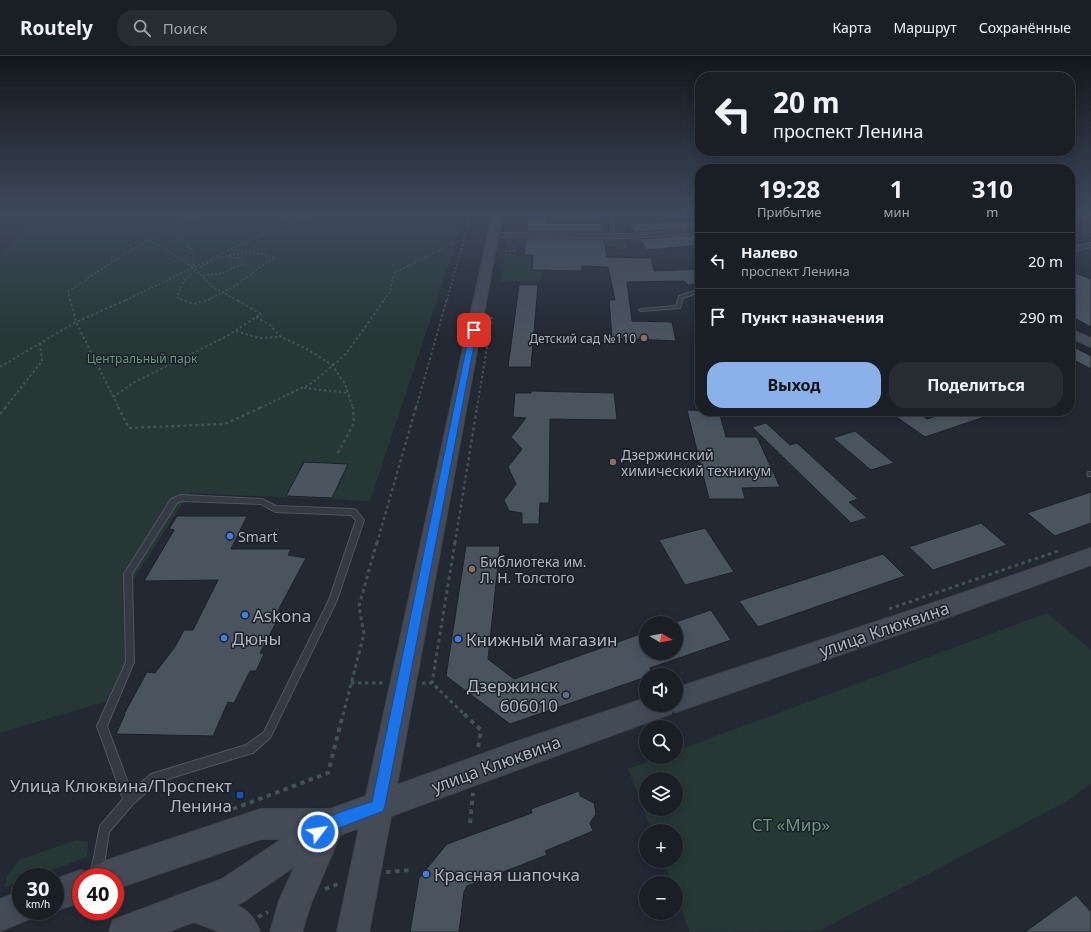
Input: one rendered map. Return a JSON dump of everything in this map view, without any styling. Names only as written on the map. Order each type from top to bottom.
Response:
[{"type":"main road","points":[[353,932],[489,256]]},
{"type":"main road","points":[[1075,335],[1091,343]]},
{"type":"main road","name":"улица Клюквина","points":[[683,698],[1091,556]]},
{"type":"main road","name":"улица Клюквина","points":[[125,932],[232,891],[330,824],[515,756],[642,712]]},
{"type":"main road","name":"улица Клюквина","points":[[124,871],[261,824],[330,824]]},
{"type":"main road","points":[[286,932],[295,901],[330,824]]},
{"type":"main road","points":[[195,906],[222,915],[239,926],[244,932]]},
{"type":"main road","points":[[0,915],[12,910]]},
{"type":"lane","points":[[641,310],[678,306],[681,297],[695,292]]},
{"type":"lane","points":[[98,868],[104,830],[129,800],[155,778],[249,748],[267,735],[333,600],[360,520],[353,512],[275,509],[262,502],[180,498],[174,501],[128,574],[130,662],[102,726],[129,800]]},
{"type":"path","points":[[120,256],[68,292],[76,322],[129,428],[225,424],[312,383],[346,354],[390,292],[394,274],[429,256]]},
{"type":"path","points":[[113,397],[134,383],[236,330],[261,314],[214,288],[195,269],[176,256]]},
{"type":"path","points":[[193,256],[195,269]]},
{"type":"path","points":[[220,256],[195,269],[180,286],[177,297],[184,302],[195,304],[209,300],[241,283],[273,258],[269,256]]},
{"type":"path","points":[[0,366],[76,322],[195,269],[223,257],[229,256]]},
{"type":"path","points":[[202,276],[213,276],[228,272],[242,264],[240,258],[223,257]]},
{"type":"path","points":[[480,730],[432,683],[492,314]]},
{"type":"path","points":[[256,317],[269,324],[279,332],[281,337]]},
{"type":"path","points":[[236,330],[249,336],[265,339],[281,337],[298,344],[332,366],[352,400],[354,424],[338,453]]},
{"type":"path","points":[[0,414],[42,361],[40,342]]},
{"type":"path","points":[[302,388],[349,393]]},
{"type":"path","points":[[386,872],[412,870]]},
{"type":"green space","name":"Центральный парк","points":[[0,256],[451,256],[370,501],[189,493],[132,582],[135,663],[114,699],[0,733]]},
{"type":"green space","points":[[505,256],[531,256],[530,271],[542,271],[541,281],[501,281]]},
{"type":"green space","name":"СТ «Мир»","points":[[1047,613],[1091,650],[1091,784],[1064,803],[819,931],[690,932],[683,913],[683,876],[669,876],[666,868],[683,868],[683,824],[649,824],[646,816],[683,816],[683,772],[639,772],[639,797],[628,769],[642,764],[683,764],[683,748]]},
{"type":"green space","points":[[76,840],[88,842],[87,857],[57,868],[13,868],[19,860]]},
{"type":"green space","points":[[12,869],[12,884],[5,887],[7,876]]},
{"type":"building","points":[[533,256],[607,256],[651,258],[654,271],[695,269],[695,284],[688,285],[684,281],[627,282],[632,321],[672,322],[676,341],[612,338],[609,300],[615,300],[608,267],[582,266],[582,271],[532,270]]},
{"type":"building","points":[[1075,273],[1091,279],[1091,327],[1075,319]]},
{"type":"building","points":[[519,285],[538,285],[531,367],[508,367]]},
{"type":"building","points":[[1075,348],[1091,356],[1091,369],[1075,361]]},
{"type":"building","points":[[531,391],[614,393],[617,420],[550,419],[549,503],[540,503],[539,524],[522,524],[522,513],[509,511],[504,500],[516,484],[508,467],[522,449],[511,437],[526,418],[513,417],[515,393],[531,393]]},
{"type":"building","points":[[687,410],[695,410],[695,416],[720,416],[726,437],[757,437],[780,487],[742,488],[745,499],[709,499]]},
{"type":"building","points":[[895,416],[922,416],[927,419],[936,416],[987,416],[925,437]]},
{"type":"building","points":[[766,423],[790,445],[797,443],[858,499],[849,502],[867,518],[851,523],[752,427]]},
{"type":"building","points":[[855,431],[894,463],[871,470],[833,438]]},
{"type":"building","points":[[304,462],[348,464],[332,498],[286,496]]},
{"type":"building","points":[[1091,492],[1091,523],[1055,536],[1027,513]]},
{"type":"building","name":"Дюны","points":[[177,516],[247,516],[231,549],[291,549],[288,555],[306,558],[273,620],[277,621],[260,653],[264,654],[256,671],[250,671],[234,703],[228,702],[213,736],[116,734],[124,714],[147,672],[155,673],[175,647],[184,630],[193,630],[218,580],[144,581],[174,530],[169,529]]},
{"type":"building","points":[[981,523],[1007,545],[933,570],[909,547]]},
{"type":"building","points":[[705,528],[734,572],[685,585],[659,540]]},
{"type":"building","points":[[466,546],[500,546],[488,659],[514,679],[639,634],[639,660],[673,660],[650,668],[639,668],[639,679],[510,724],[446,676]]},
{"type":"building","points":[[883,554],[905,576],[758,627],[739,601]]},
{"type":"building","points":[[711,610],[731,640],[683,657],[683,620]]},
{"type":"building","points":[[579,791],[580,796],[594,803],[596,814],[590,823],[593,831],[545,851],[547,855],[467,886],[464,892],[459,932],[410,932],[419,878],[447,844],[532,813],[531,809]]},
{"type":"building","points":[[1076,895],[1091,912],[1091,932],[1025,932]]},
{"type":"place","name":"Детский сад №110","points":[[644,338]]},
{"type":"place","name":"Дзержинский химический техникум","points":[[613,462]]},
{"type":"place","name":"Smart","points":[[230,536]]},
{"type":"place","name":"Библиотека им. Л. Н. Толстого","points":[[472,569]]},
{"type":"place","name":"Askona","points":[[245,615]]},
{"type":"place","name":"Дюны","points":[[224,638]]},
{"type":"place","name":"Книжный магазин","points":[[458,639]]},
{"type":"place","name":"Дзержинск 606010","points":[[566,695]]},
{"type":"place","name":"Улица Клюквина/Проспект Ленина","points":[[240,795]]},
{"type":"place","name":"Красная шапочка","points":[[426,874]]},
{"type":"route","points":[[318,832],[330,824],[378,806],[474,330]]}]
